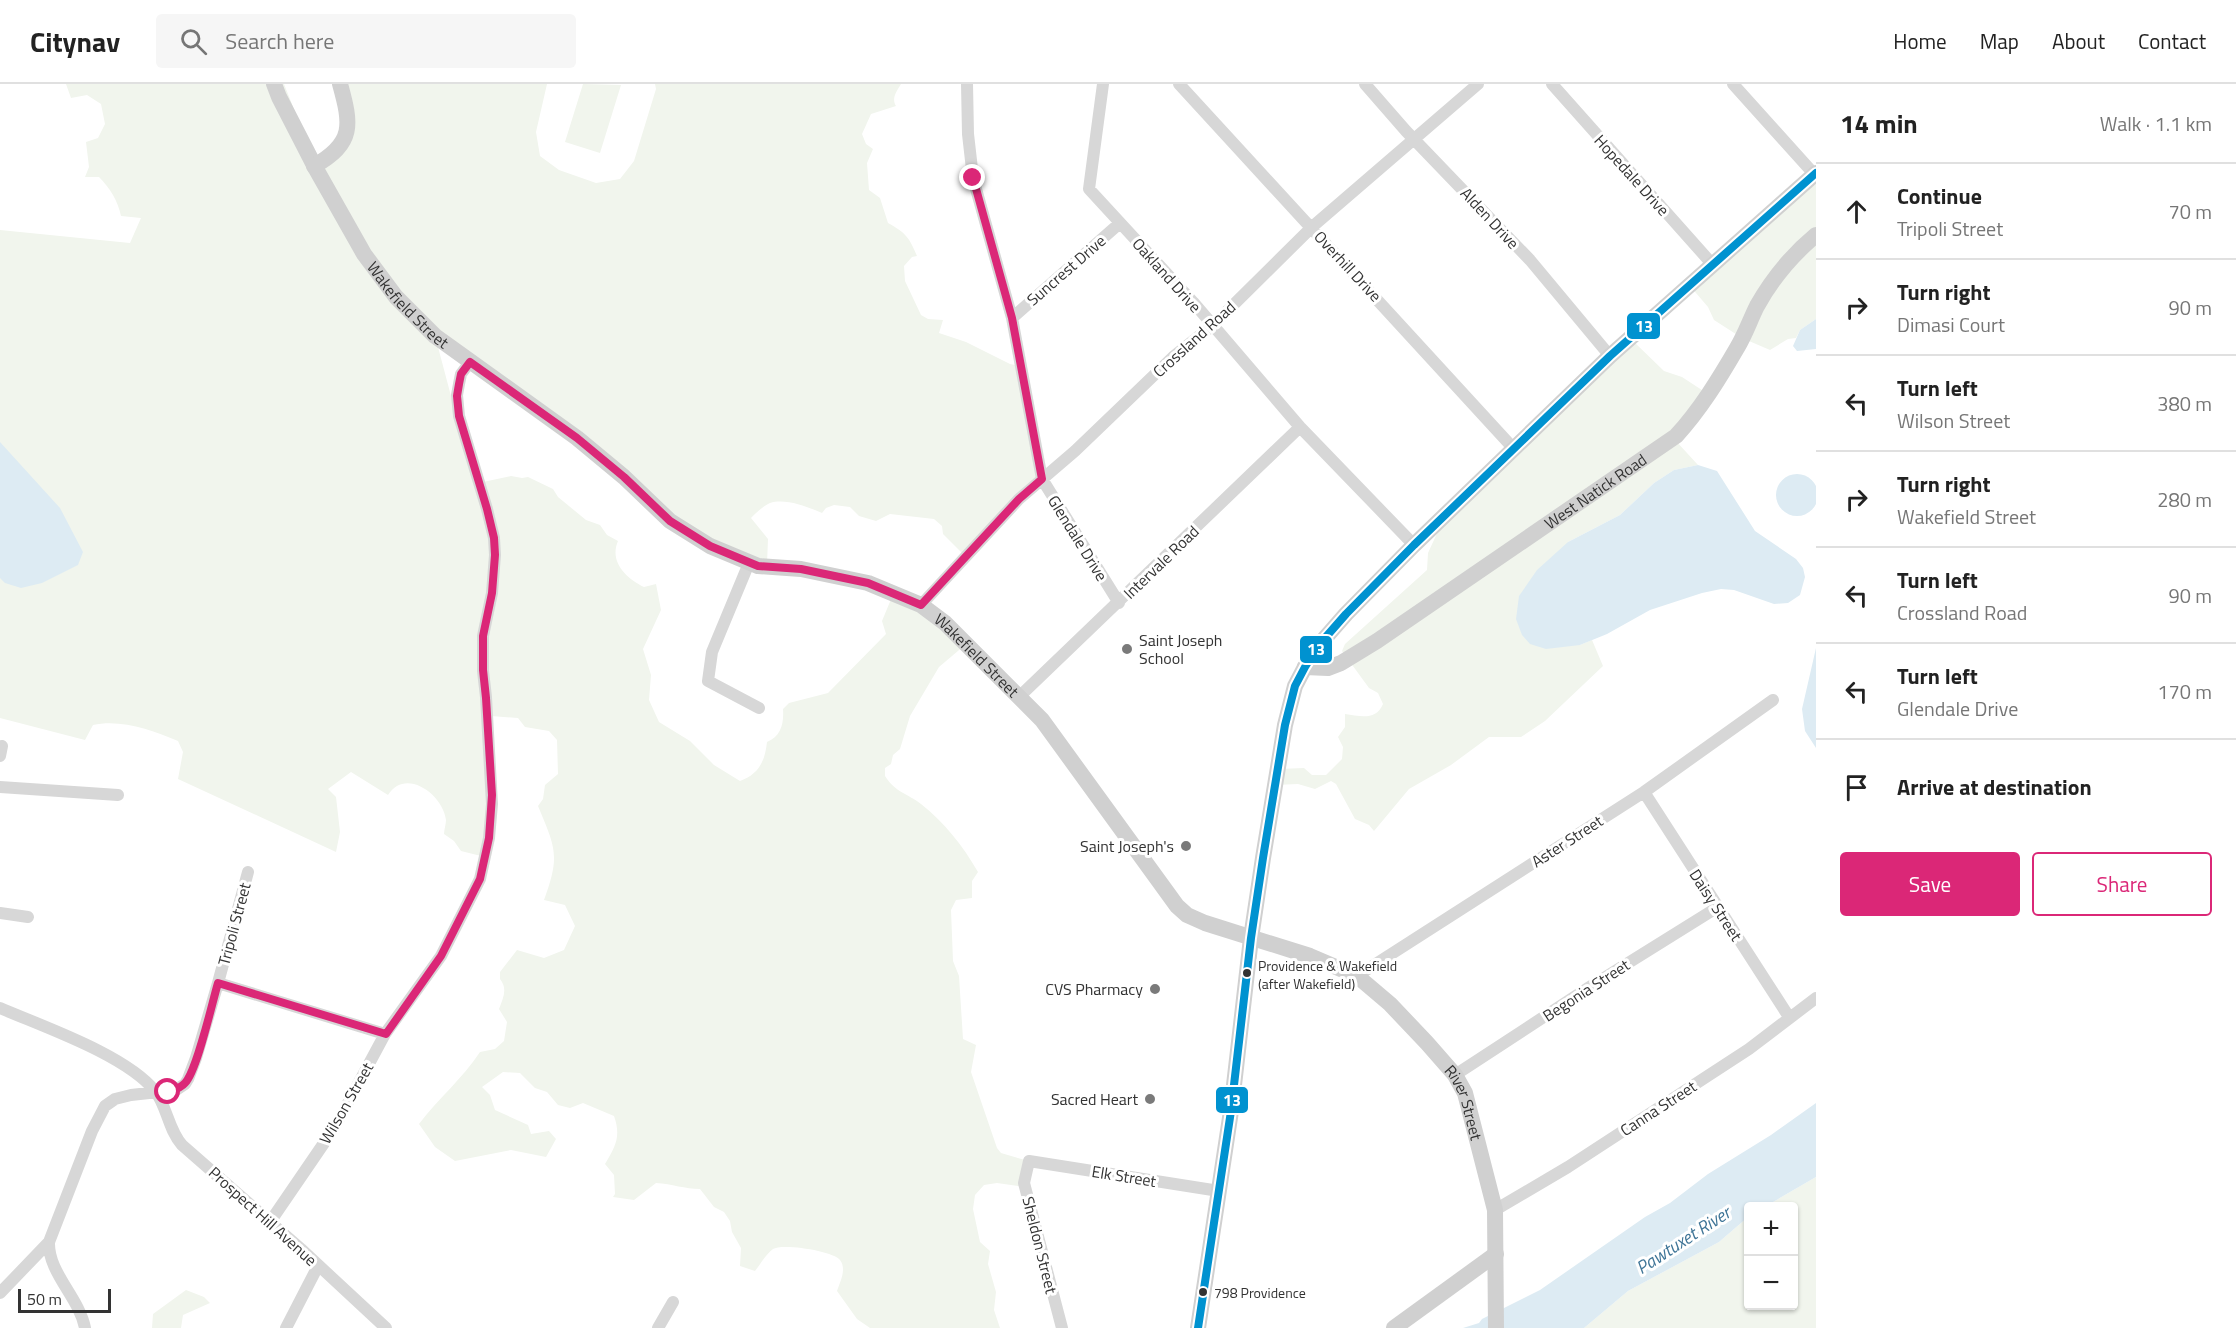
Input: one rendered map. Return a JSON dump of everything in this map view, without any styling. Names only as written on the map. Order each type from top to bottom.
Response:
[{"type":"street","name":"Wakefield Street","points":[[274,84],[314,166],[363,255],[408,310],[435,336],[596,453],[670,521],[710,546],[749,563],[846,577],[868,583],[921,605],[945,623],[1042,720],[1177,906],[1187,915],[1205,923],[1251,938]]},
{"type":"street","points":[[314,166],[330,157],[344,140],[349,116],[340,84]]},
{"type":"street","name":"Glendale Drive","points":[[967,84],[968,134],[973,178],[1012,318],[1042,479],[1119,603]]},
{"type":"street","name":"Oakland Drive","points":[[1103,84],[1089,189],[1213,325],[1300,427],[1414,545]]},
{"type":"street","name":"Overhill Drive","points":[[1179,84],[1514,449]]},
{"type":"street","name":"Alden Drive","points":[[1365,84],[1530,260],[1610,357]]},
{"type":"street","name":"Crossland Road","points":[[921,605],[1019,499],[1075,451],[1173,357],[1213,325],[1312,227],[1478,84]]},
{"type":"street","name":"Hopedale Drive","points":[[1552,84],[1713,265]]},
{"type":"street","points":[[1198,1328],[1231,1111],[1251,938],[1285,724],[1295,686],[1318,646],[1414,545],[1610,357],[1815,174],[1733,84]]},
{"type":"street","name":"Suncrest Drive","points":[[1012,318],[1120,223]]},
{"type":"street","name":"West Natick Road","points":[[1305,668],[1328,668],[1341,663],[1377,641],[1676,436],[1689,422],[1722,373],[1773,281],[1790,258],[1816,235]]},
{"type":"street","name":"Wilson Street","points":[[270,1222],[335,1127],[386,1034],[441,956],[480,879],[489,838],[492,795],[483,670],[483,636],[492,593],[495,555],[494,538],[487,509],[459,416],[457,396],[461,374],[470,362]]},
{"type":"street","name":"Intervale Road","points":[[1020,696],[1300,427]]},
{"type":"street","points":[[749,563],[712,652],[708,681],[759,708]]},
{"type":"street","name":"Aster Street","points":[[1357,976],[1644,792],[1773,700]]},
{"type":"street","points":[[0,786],[118,795]]},
{"type":"street","name":"Daisy Street","points":[[1644,792],[1790,1017]]},
{"type":"street","name":"Tripoli Street","points":[[49,1242],[99,1114],[108,1103],[156,1092],[177,1090],[188,1079],[218,983],[248,872]]},
{"type":"street","name":"Begonia Street","points":[[1455,1075],[1718,907]]},
{"type":"street","points":[[0,913],[27,917]]},
{"type":"street","name":"River Street","points":[[1251,938],[1310,956],[1357,976],[1390,1004],[1455,1075],[1465,1093],[1495,1210],[1496,1328]]},
{"type":"street","points":[[218,983],[386,1034]]},
{"type":"street","name":"Canna Street","points":[[1495,1210],[1568,1167],[1740,1055],[1816,998]]},
{"type":"street","points":[[0,1008],[118,1061],[156,1092]]},
{"type":"street","name":"Prospect Hill Avenue","points":[[156,1092],[175,1137],[386,1328]]},
{"type":"street","name":"Elk Street","points":[[1029,1161],[1219,1191]]},
{"type":"street","name":"Sheldon Street","points":[[1029,1161],[1024,1183],[1062,1328]]},
{"type":"street","points":[[0,1293],[49,1242]]},
{"type":"street","points":[[49,1242],[51,1261],[77,1307],[85,1328]]},
{"type":"street","points":[[1394,1328],[1496,1254]]},
{"type":"street","points":[[286,1328],[318,1266]]},
{"type":"street","points":[[658,1328],[673,1302]]},
{"type":"shaded area","points":[[66,84],[284,84],[318,169],[343,146],[342,84],[547,84],[536,132],[540,156],[559,170],[596,183],[620,179],[634,161],[656,89],[655,84],[901,84],[894,97],[896,106],[871,114],[862,134],[866,144],[873,149],[867,163],[869,190],[880,198],[888,223],[906,236],[917,256],[912,257],[904,266],[905,281],[921,315],[928,319],[943,320],[939,333],[966,342],[1010,364],[1021,366],[1043,478],[964,555],[943,534],[942,526],[934,519],[890,514],[876,521],[859,516],[850,507],[834,505],[826,508],[822,513],[797,504],[783,502],[767,504],[751,518],[768,539],[767,564],[705,541],[625,476],[438,347],[460,430],[483,482],[511,476],[528,477],[553,489],[558,497],[586,520],[600,525],[607,535],[618,541],[616,556],[625,574],[644,587],[656,584],[661,610],[643,649],[651,675],[649,700],[659,722],[690,741],[714,765],[740,781],[752,775],[760,766],[767,742],[781,729],[783,709],[789,703],[828,693],[886,634],[882,621],[894,592],[965,645],[939,667],[910,716],[900,749],[893,755],[891,764],[885,768],[885,776],[893,786],[921,804],[946,827],[978,872],[972,881],[972,898],[956,900],[951,910],[953,961],[959,976],[963,1039],[976,1045],[971,1072],[997,1148],[1001,1153],[1025,1160],[1025,1187],[997,1183],[984,1185],[975,1195],[973,1209],[980,1242],[990,1251],[988,1264],[996,1292],[994,1310],[1000,1328],[870,1328],[857,1319],[837,1291],[843,1271],[840,1260],[819,1251],[797,1247],[778,1247],[770,1251],[755,1271],[740,1266],[741,1248],[732,1232],[730,1221],[724,1212],[714,1207],[700,1189],[656,1183],[634,1200],[613,1197],[615,1194],[614,1175],[605,1164],[616,1141],[617,1129],[614,1116],[583,1103],[570,1108],[558,1105],[547,1092],[535,1088],[520,1073],[503,1072],[482,1087],[490,1095],[495,1110],[528,1125],[531,1134],[549,1131],[556,1139],[546,1157],[511,1150],[455,1161],[435,1147],[419,1124],[480,1052],[495,1049],[504,1041],[507,1022],[499,1009],[504,990],[500,972],[517,950],[544,958],[564,950],[575,926],[565,905],[544,900],[552,873],[554,853],[538,806],[543,799],[545,785],[558,774],[557,740],[549,731],[525,727],[518,718],[491,716],[485,857],[461,851],[454,841],[444,834],[446,820],[438,801],[431,793],[413,784],[404,783],[395,787],[388,795],[351,772],[328,789],[336,797],[340,832],[336,852],[178,779],[183,752],[178,741],[168,737],[114,723],[93,725],[85,740],[0,718],[0,230],[130,243],[141,218],[121,216],[116,200],[103,181],[99,177],[85,177],[89,167],[86,142],[98,138],[105,124],[101,104],[87,95],[71,98]]},
{"type":"shaded area","points":[[583,84],[621,85],[600,153],[565,142]]},
{"type":"shaded area","points":[[1816,172],[1816,319],[1800,330],[1796,338],[1788,339],[1770,350],[1742,338],[1714,320],[1708,307],[1690,286]]},
{"type":"shaded area","points":[[1632,340],[1664,371],[1682,377],[1708,394],[1676,441],[1698,465],[1674,470],[1654,483],[1620,515],[1568,542],[1580,645],[1592,640],[1603,666],[1545,721],[1521,737],[1489,737],[1451,765],[1409,789],[1374,831],[1369,825],[1355,819],[1336,784],[1331,781],[1315,789],[1298,784],[1275,785],[1279,769],[1304,768],[1312,775],[1326,775],[1342,759],[1343,747],[1338,737],[1345,727],[1345,714],[1372,715],[1383,704],[1378,693],[1369,688],[1342,651],[1345,644],[1427,570],[1428,553],[1445,516]]},
{"type":"shaded area","points":[[1816,1177],[1816,1328],[1584,1328],[1628,1291],[1719,1242],[1744,1220],[1744,1310],[1798,1310],[1798,1202],[1773,1202]]},
{"type":"shaded area","points":[[186,1290],[204,1297],[210,1303],[183,1315],[181,1328],[152,1328],[153,1314]]},
{"type":"water","points":[[1816,319],[1816,349],[1797,351],[1793,346],[1800,330]]},
{"type":"water","points":[[0,442],[60,508],[83,552],[78,565],[42,583],[21,588],[5,583],[0,578]]},
{"type":"water","points":[[1698,465],[1717,471],[1755,531],[1796,559],[1803,568],[1805,577],[1800,595],[1788,603],[1774,604],[1734,590],[1721,589],[1650,610],[1607,634],[1580,645],[1546,649],[1530,644],[1522,635],[1516,619],[1519,596],[1537,570],[1568,542],[1620,515],[1654,483],[1674,470]]},
{"type":"water","points":[[1797,474],[1812,480],[1818,495],[1812,510],[1797,516],[1782,510],[1776,495],[1782,480]]},
{"type":"water","points":[[1816,648],[1816,748],[1805,731],[1802,709]]},
{"type":"water","name":"Pawtuxet River","points":[[1816,1103],[1816,1177],[1773,1202],[1744,1202],[1744,1220],[1719,1242],[1628,1291],[1584,1328],[1463,1328],[1479,1323],[1482,1319],[1540,1290],[1645,1217],[1670,1203],[1708,1174],[1771,1135]]},
{"type":"transit line","name":"13","points":[[1198,1328],[1231,1111],[1251,938],[1263,858],[1285,725],[1295,686],[1305,667],[1318,646],[1346,614],[1414,545],[1610,356],[1816,173]]},
{"type":"place","name":"Saint Joseph School","points":[[1127,649]]},
{"type":"place","name":"Saint Joseph's","points":[[1186,846]]},
{"type":"place","name":"Providence & Wakefield (after Wakefield)","points":[[1247,973]]},
{"type":"place","name":"CVS Pharmacy","points":[[1155,989]]},
{"type":"place","name":"Sacred Heart","points":[[1150,1099]]},
{"type":"place","name":"798 Providence","points":[[1203,1292]]},
{"type":"route","points":[[168,1092],[177,1090],[188,1079],[218,983],[386,1034],[441,956],[480,879],[489,838],[492,804],[483,670],[483,636],[492,593],[495,555],[494,538],[487,509],[459,416],[457,396],[461,374],[470,362],[577,438],[641,492],[670,521],[710,546],[758,566],[801,569],[868,583],[921,605],[1019,499],[1042,479],[1012,318],[973,178]]}]
